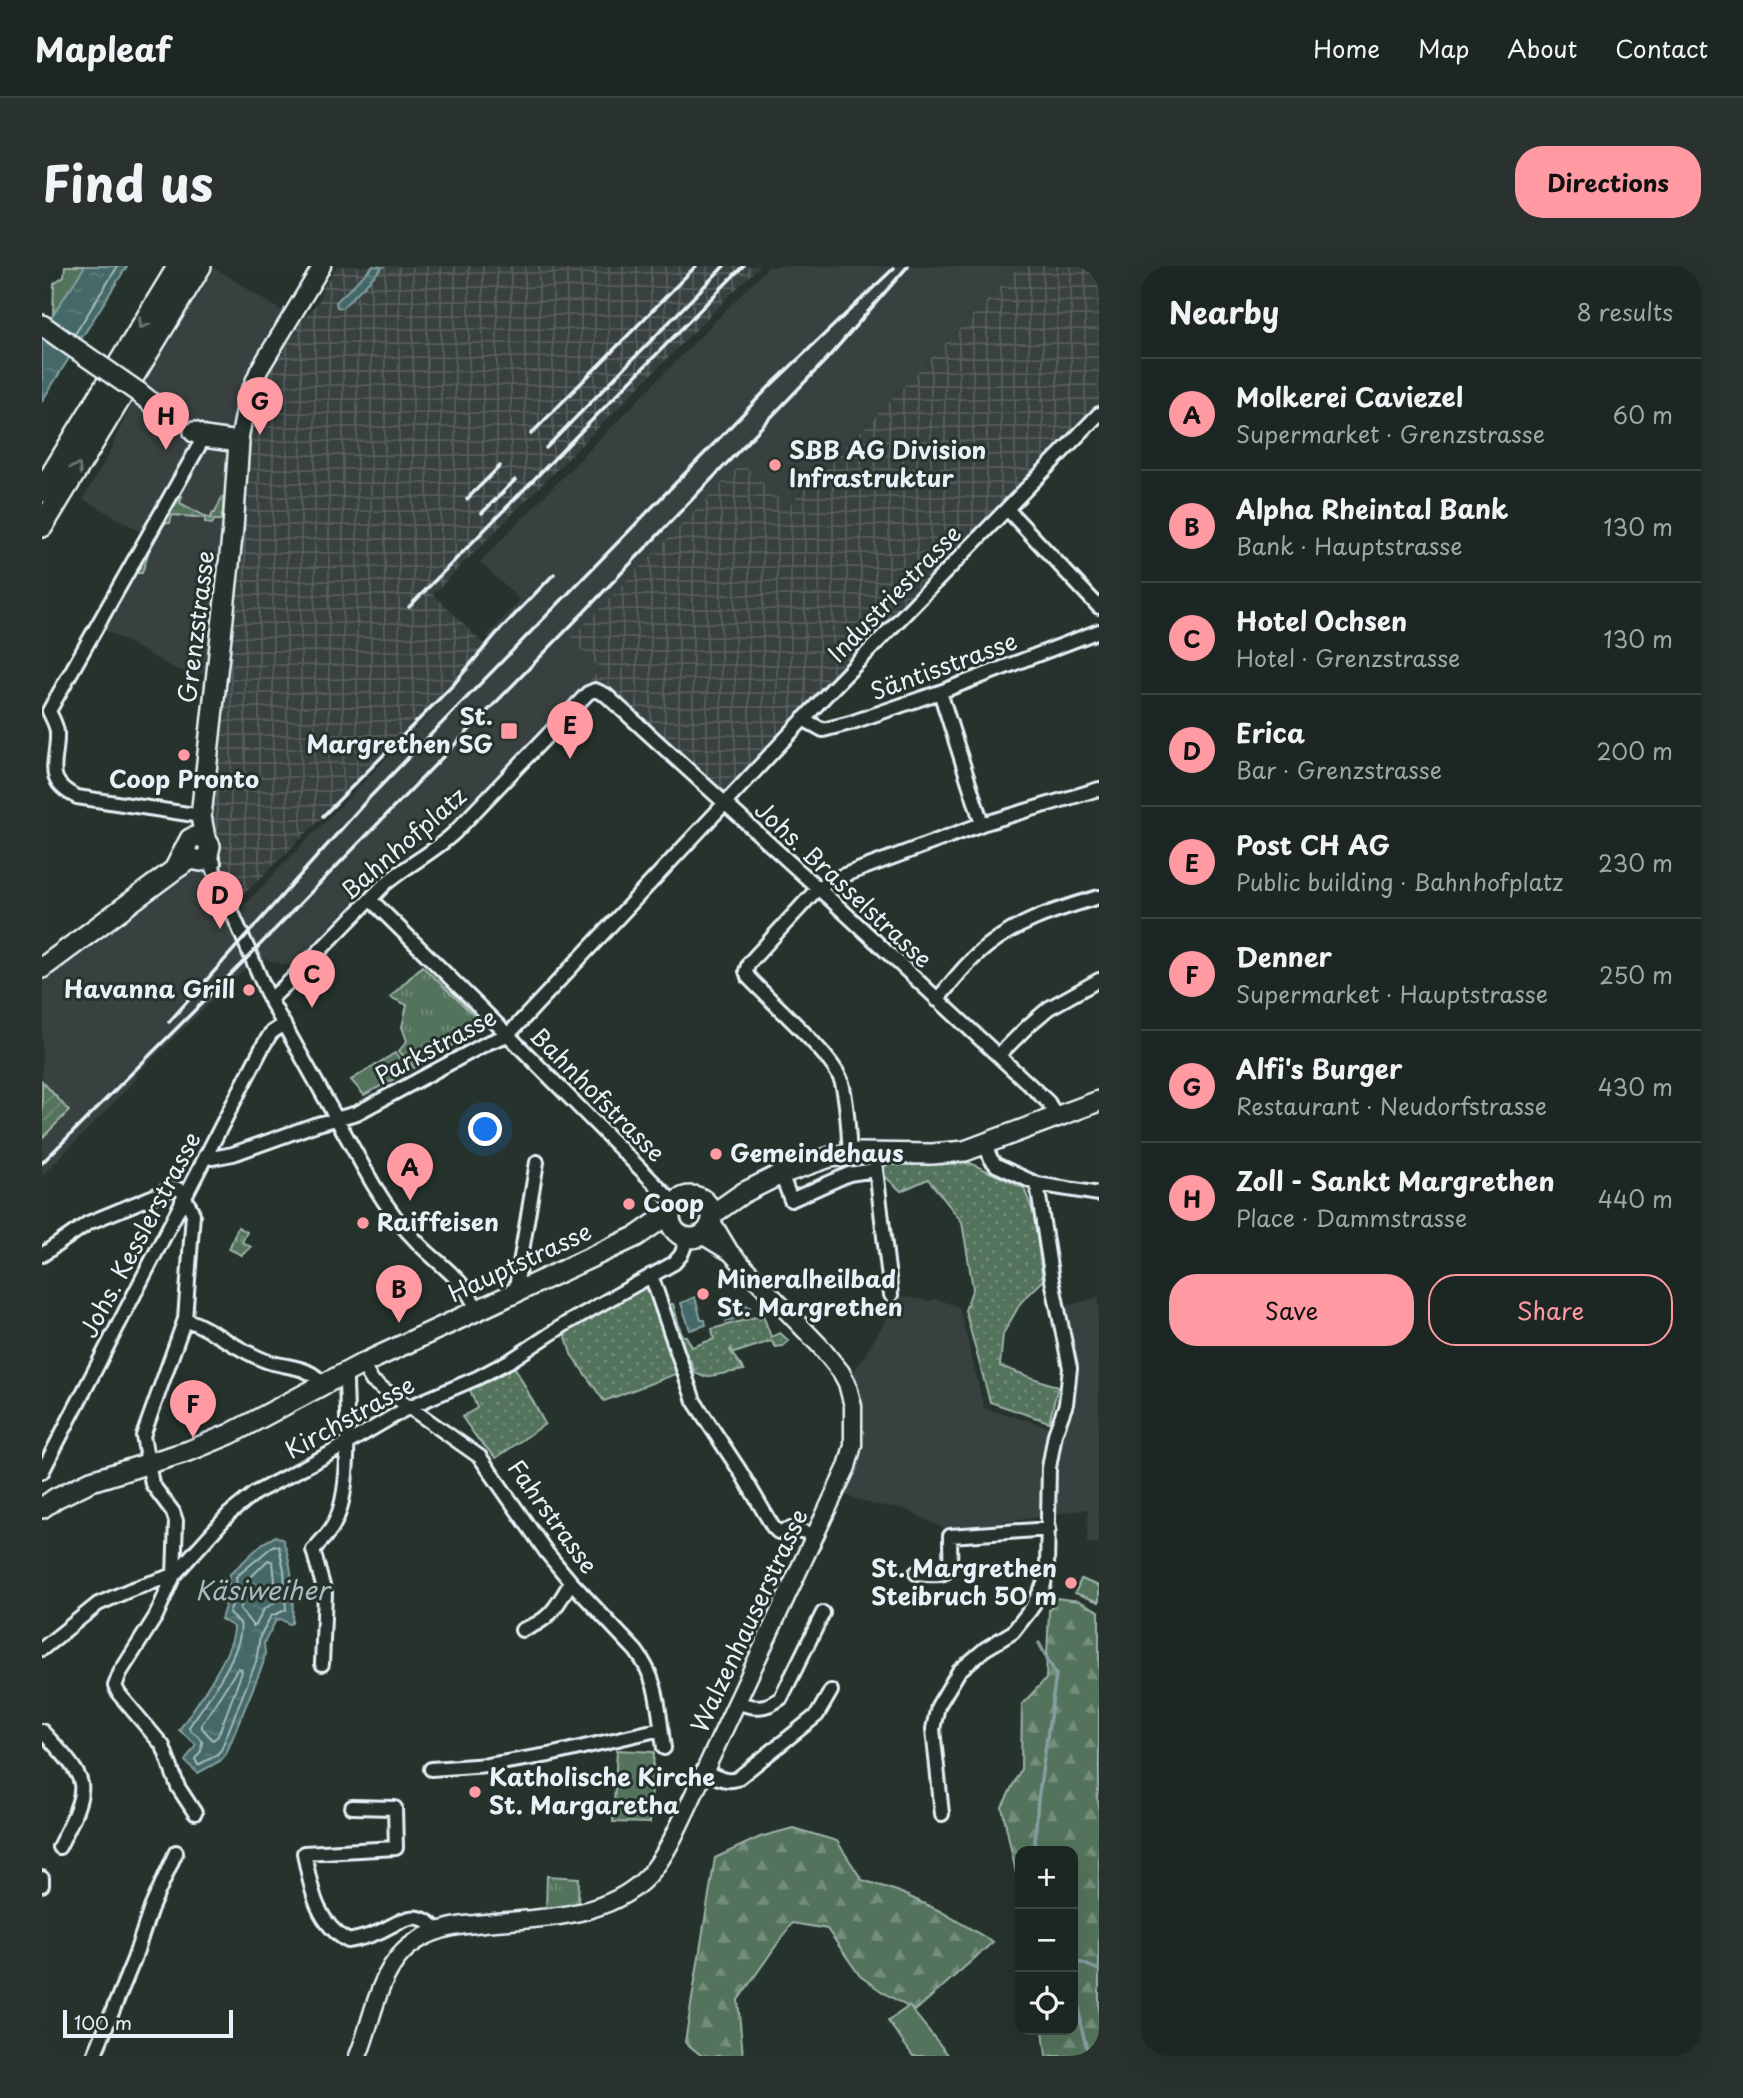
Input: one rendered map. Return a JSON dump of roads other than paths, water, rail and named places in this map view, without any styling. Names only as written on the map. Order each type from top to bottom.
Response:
[{"type":"highway","points":[[42,491],[179,266]]},
{"type":"highway","points":[[42,526],[201,266]]},
{"type":"main road","points":[[42,325],[168,416]]},
{"type":"main road","points":[[199,434],[239,442]]},
{"type":"main road","name":"Grenzstrasse","points":[[196,855],[233,528],[239,442]]},
{"type":"main road","points":[[42,968],[196,855]]},
{"type":"main road","name":"Hauptstrasse","points":[[43,1504],[147,1458],[209,1444],[362,1364],[637,1236],[692,1219],[782,1174],[821,1160],[850,1154],[875,1161],[965,1151],[1099,1101]]},
{"type":"street","points":[[239,442],[247,399],[259,370],[321,266]]},
{"type":"street","name":"Industriestrasse","points":[[724,804],[1099,414]]},
{"type":"street","points":[[199,434],[49,711],[57,730],[53,766],[55,779],[63,790],[77,797],[201,817]]},
{"type":"street","points":[[1007,509],[1099,607]]},
{"type":"street","name":"Säntisstrasse","points":[[803,719],[819,729],[829,730],[940,692],[1099,631]]},
{"type":"street","name":"Johs. Brasselstrasse","points":[[594,690],[606,695],[818,888],[999,1055],[1048,1102],[1057,1117]]},
{"type":"street","name":"Bahnhofplatz","points":[[269,998],[395,875],[442,844],[588,693],[594,690]]},
{"type":"street","points":[[940,692],[982,824]]},
{"type":"street","points":[[850,1154],[847,1114],[838,1073],[826,1057],[748,977],[746,971],[749,963],[818,888],[831,880],[982,824],[1099,789]]},
{"type":"street","name":"Parkstrasse","points":[[206,1155],[212,1158],[233,1154],[335,1118],[357,1114],[487,1042],[508,1035],[724,804]]},
{"type":"street","name":"Grenzstrasse","points":[[196,855],[269,998],[384,1202],[421,1245],[464,1286],[477,1310]]},
{"type":"street","points":[[937,1000],[976,956],[1003,934],[1036,917],[1099,897]]},
{"type":"street","name":"Bahnhofstrasse","points":[[370,900],[692,1219]]},
{"type":"street","points":[[999,1055],[1049,1008],[1099,980]]},
{"type":"street","name":"Johs. Kesslerstrasse","points":[[42,1472],[271,1033],[284,1024]]},
{"type":"street","points":[[985,1145],[996,1165],[1037,1184],[1099,1194]]},
{"type":"street","points":[[782,1174],[791,1200],[875,1161],[891,1295]]},
{"type":"street","points":[[515,1293],[537,1162]]},
{"type":"street","points":[[942,1814],[933,1729],[938,1706],[959,1671],[985,1649],[1013,1632],[1034,1605],[1044,1584],[1049,1529],[1049,1468],[1055,1434],[1066,1404],[1070,1368],[1052,1280],[1037,1184]]},
{"type":"street","points":[[42,1255],[89,1223],[171,1189],[176,1188],[184,1197],[193,1214],[185,1319],[144,1430],[152,1484],[173,1512],[176,1521],[174,1575],[161,1607],[120,1673],[115,1686],[118,1694],[163,1746],[178,1787],[195,1813]]},
{"type":"street","name":"Walzenhauserstrasse","points":[[358,2056],[384,1980],[403,1952],[419,1940],[437,1930],[457,1925],[580,1912],[603,1906],[624,1896],[640,1884],[670,1844],[847,1467],[853,1445],[853,1406],[841,1371],[730,1252],[692,1219]]},
{"type":"street","name":"Kirchstrasse","points":[[42,1649],[98,1604],[174,1575],[229,1514],[255,1493],[330,1454],[408,1407],[477,1378],[511,1360],[567,1323],[674,1262],[681,1255],[692,1219]]},
{"type":"street","points":[[651,1275],[694,1401],[773,1527],[778,1532],[800,1529],[815,1534]]},
{"type":"street","points":[[185,1319],[255,1357],[312,1373],[323,1385]]},
{"type":"street","name":"Fahrstrasse","points":[[362,1364],[372,1381],[480,1457],[547,1553],[571,1582],[623,1635],[645,1664],[656,1690],[664,1748]]},
{"type":"street","points":[[322,1664],[325,1593],[313,1550],[332,1528],[339,1515],[344,1490],[347,1443],[346,1381],[343,1374]]},
{"type":"street","points":[[916,1573],[940,1575],[947,1572],[950,1567],[950,1536],[1049,1529]]},
{"type":"street","points":[[522,1630],[546,1619],[571,1582]]},
{"type":"street","points":[[737,1702],[758,1708],[781,1698],[823,1613]]},
{"type":"street","points":[[705,1772],[724,1780],[737,1779],[817,1715],[831,1691]]},
{"type":"street","points":[[431,1769],[488,1765],[549,1755],[661,1729]]},
{"type":"street","points":[[42,1731],[77,1774],[82,1785],[80,1798],[59,1847]]},
{"type":"street","points":[[352,1807],[395,1808],[396,1848],[304,1853],[312,1892],[327,1923],[348,1941],[373,1935],[411,1917],[427,1921],[437,1930]]},
{"type":"street","points":[[94,2056],[134,1959],[151,1908],[176,1852]]},
{"type":"street","points":[[42,1878],[42,1885]]},
{"type":"water","points":[[85,266],[127,266],[42,401],[42,331]]},
{"type":"water","points":[[373,266],[383,267],[342,308],[337,307],[336,302]]},
{"type":"water","points":[[695,1297],[701,1320],[705,1320],[706,1325],[690,1330],[681,1303]]},
{"type":"water","points":[[743,1303],[750,1307],[750,1315],[726,1321],[724,1309]]},
{"type":"water","name":"Käsiweiher","points":[[276,1536],[283,1540],[291,1570],[292,1623],[276,1620],[264,1643],[263,1664],[226,1754],[220,1761],[198,1773],[185,1761],[196,1744],[179,1730],[212,1679],[233,1637],[234,1627],[221,1619],[230,1590],[228,1580],[230,1574],[263,1543]]},
{"type":"waterway","points":[[1034,1846],[1038,1800],[1056,1675],[1039,1643]]},
{"type":"waterway","points":[[1078,1961],[1099,1970]]},
{"type":"waterway","points":[[1078,1972],[1080,2023],[1089,2056]]},
{"type":"tunnel","points":[[168,416],[194,432]]},
{"type":"railway","points":[[531,434],[696,266]]},
{"type":"railway","points":[[546,448],[724,266]]},
{"type":"railway","points":[[409,607],[743,266]]},
{"type":"railway","points":[[42,1163],[250,955],[585,611],[826,360],[908,266]]},
{"type":"railway","points":[[169,1022],[369,798],[770,386],[894,268]]},
{"type":"railway","points":[[467,499],[500,466]]},
{"type":"railway","points":[[482,513],[515,480]]},
{"type":"railway","points":[[323,816],[453,685],[496,634],[554,574]]},
{"type":"place","name":"Alfi's Burger","points":[[260,435]]},
{"type":"place","name":"Zoll - Sankt Margrethen","points":[[166,450]]},
{"type":"place","name":"SBB AG Division Infrastruktur","points":[[775,465]]},
{"type":"place","name":"St. Margrethen SG","points":[[509,731]]},
{"type":"place","name":"Coop Pronto","points":[[184,755]]},
{"type":"place","name":"Post CH AG","points":[[570,759]]},
{"type":"place","name":"Erica","points":[[220,929]]},
{"type":"place","name":"Havanna Grill","points":[[249,990]]},
{"type":"place","name":"Hotel Ochsen","points":[[312,1008]]},
{"type":"place","name":"Gemeindehaus","points":[[716,1154]]},
{"type":"place","name":"Molkerei Caviezel","points":[[410,1201]]},
{"type":"place","name":"Coop","points":[[629,1204]]},
{"type":"place","name":"Raiffeisen","points":[[363,1223]]},
{"type":"place","name":"Mineralheilbad St. Margrethen","points":[[703,1294]]},
{"type":"place","name":"Alpha Rheintal Bank","points":[[399,1323]]},
{"type":"place","name":"Denner","points":[[193,1438]]},
{"type":"place","name":"St. Margrethen Steibruch 50 m","points":[[1071,1583]]},
{"type":"place","name":"Katholische Kirche St. Margaretha","points":[[475,1792]]}]
